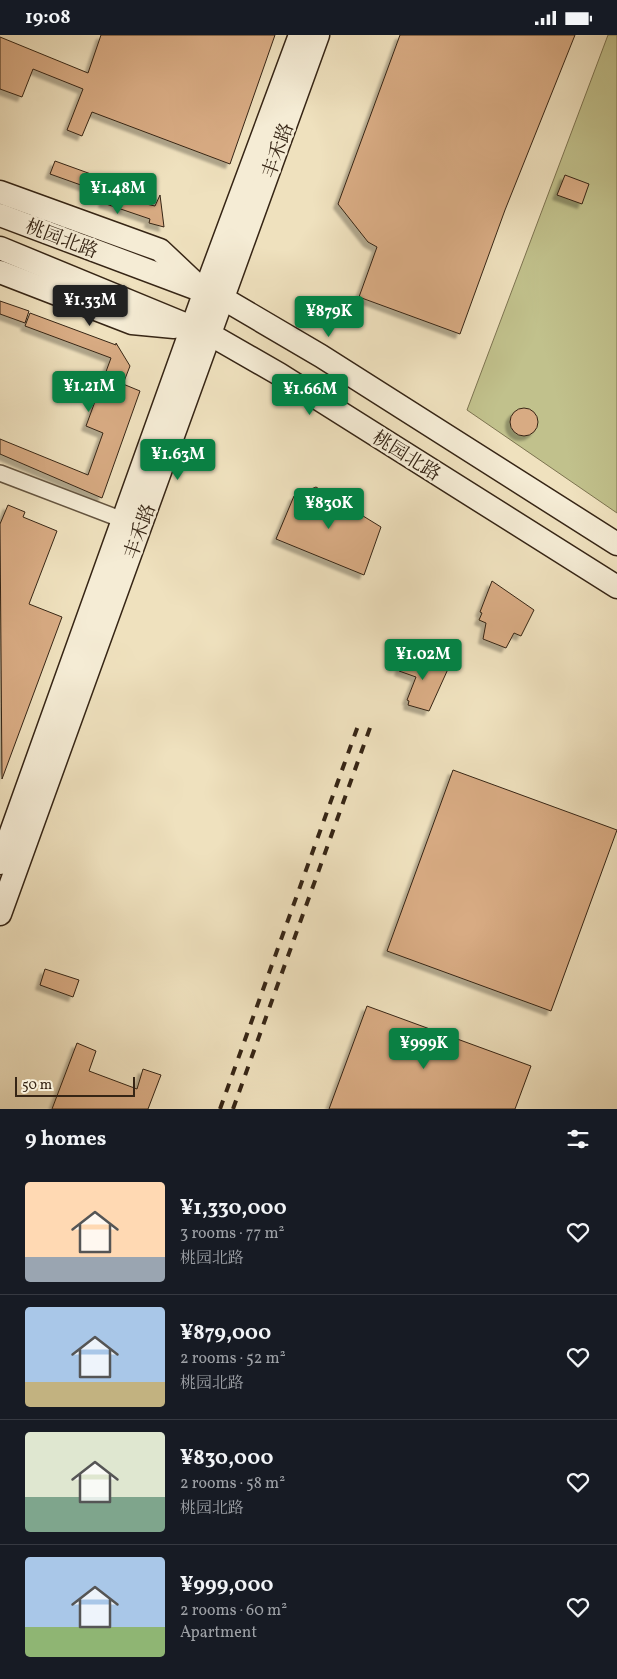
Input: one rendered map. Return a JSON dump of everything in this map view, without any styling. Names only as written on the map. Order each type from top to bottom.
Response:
[{"type":"main road","name":"丰禾路","points":[[0,914],[214,295],[300,35]]},
{"type":"main road","name":"丰禾路","points":[[214,295],[318,35]]},
{"type":"main road","points":[[0,191],[160,250],[214,295]]},
{"type":"main road","name":"桃园北路","points":[[0,215],[214,295],[322,355],[617,544]]},
{"type":"main road","name":"桃园北路","points":[[0,248],[201,331],[279,374],[617,587]]},
{"type":"main road","points":[[0,273],[132,323],[201,331]]},
{"type":"main road","name":"丰禾路","points":[[0,863],[123,520],[201,331]]},
{"type":"street","points":[[0,473],[123,520]]},
{"type":"green space","points":[[608,35],[617,35],[617,513],[467,410]]},
{"type":"building","points":[[101,35],[275,35],[230,164],[92,112],[82,136],[67,130],[83,89],[33,69],[22,97],[0,89],[0,37],[88,73]]},
{"type":"building","points":[[400,35],[575,35],[505,210],[460,334],[359,297],[377,247],[368,242],[338,204]]},
{"type":"building","points":[[55,161],[149,195],[146,204],[155,206],[160,195],[164,227],[149,223],[150,219],[103,203],[106,194],[50,174]]},
{"type":"building","points":[[565,175],[589,184],[582,204],[557,195]]},
{"type":"building","points":[[0,301],[29,311],[25,323],[0,314]]},
{"type":"building","points":[[30,313],[116,345],[116,343],[130,366],[123,384],[140,391],[102,498],[0,454],[0,439],[88,475],[103,433],[86,426],[111,358],[25,326]]},
{"type":"building","points":[[524,408],[534,412],[538,422],[534,432],[524,436],[514,432],[510,422],[514,412]]},
{"type":"building","points":[[316,487],[381,527],[364,575],[276,539],[294,496]]},
{"type":"building","points":[[8,505],[25,512],[23,517],[57,531],[29,604],[62,617],[2,779],[0,524]]},
{"type":"building","points":[[492,581],[534,610],[521,636],[514,633],[506,648],[483,639],[486,623],[479,620],[482,613],[480,612]]},
{"type":"building","points":[[406,653],[448,669],[429,711],[408,705],[409,701],[407,700],[416,677],[399,671]]},
{"type":"building","points":[[453,770],[617,830],[551,1011],[387,951]]},
{"type":"building","points":[[45,969],[79,980],[73,997],[40,985]]},
{"type":"building","points":[[367,1006],[531,1066],[515,1109],[329,1109]]},
{"type":"building","points":[[77,1043],[96,1051],[89,1071],[137,1089],[143,1069],[161,1075],[148,1109],[52,1109]]},
{"type":"railway","points":[[220,1109],[359,723]]},
{"type":"railway","points":[[233,1109],[371,725]]}]
